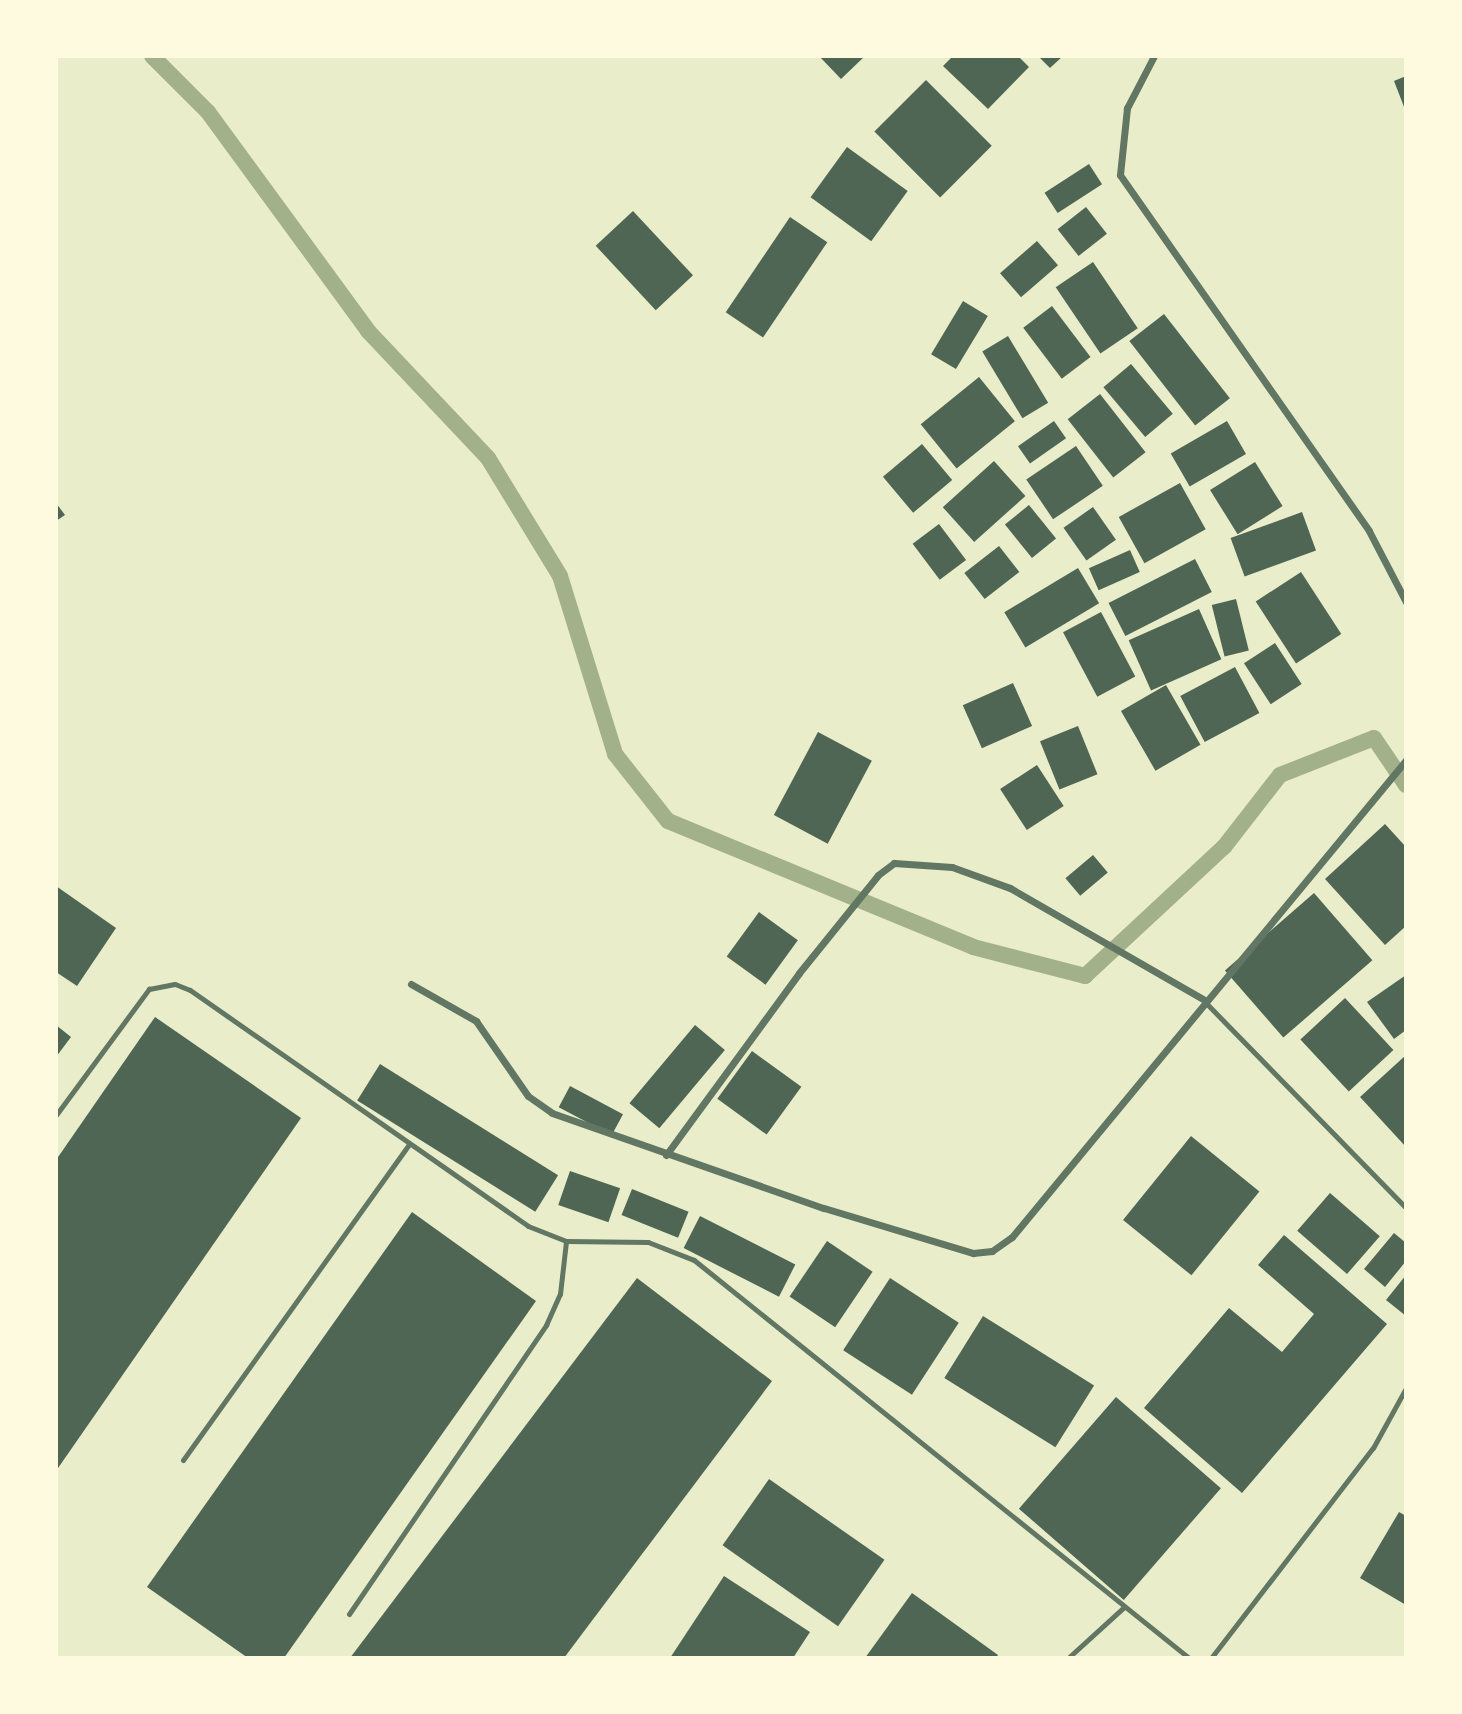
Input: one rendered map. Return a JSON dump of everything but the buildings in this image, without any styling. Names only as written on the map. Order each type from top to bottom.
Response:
[{"type":"street","points":[[1154,56],[1127,108],[1120,175],[1369,531],[1406,602]]},
{"type":"street","points":[[411,984],[476,1021],[528,1096],[552,1113],[666,1155],[973,1253],[992,1251],[1012,1237],[1203,999],[1406,760]]},
{"type":"street","points":[[666,1155],[799,972],[878,875],[894,863],[952,867],[1010,888],[1203,999]]},
{"type":"lane","points":[[56,1115],[139,998],[149,989],[175,984],[528,1226],[566,1241],[648,1242],[694,1260],[1189,1658]]},
{"type":"lane","points":[[1203,999],[1406,1208]]},
{"type":"lane","points":[[183,1460],[409,1144]]},
{"type":"lane","points":[[349,1614],[546,1325],[560,1294],[566,1241]]},
{"type":"lane","points":[[1211,1658],[1373,1448],[1406,1388]]},
{"type":"lane","points":[[1068,1658],[1124,1606]]},
{"type":"waterway","points":[[152,56],[208,112],[368,331],[488,458],[560,576],[615,754],[668,821],[973,947],[1085,976],[1224,847],[1280,775],[1374,738],[1406,785]]}]
